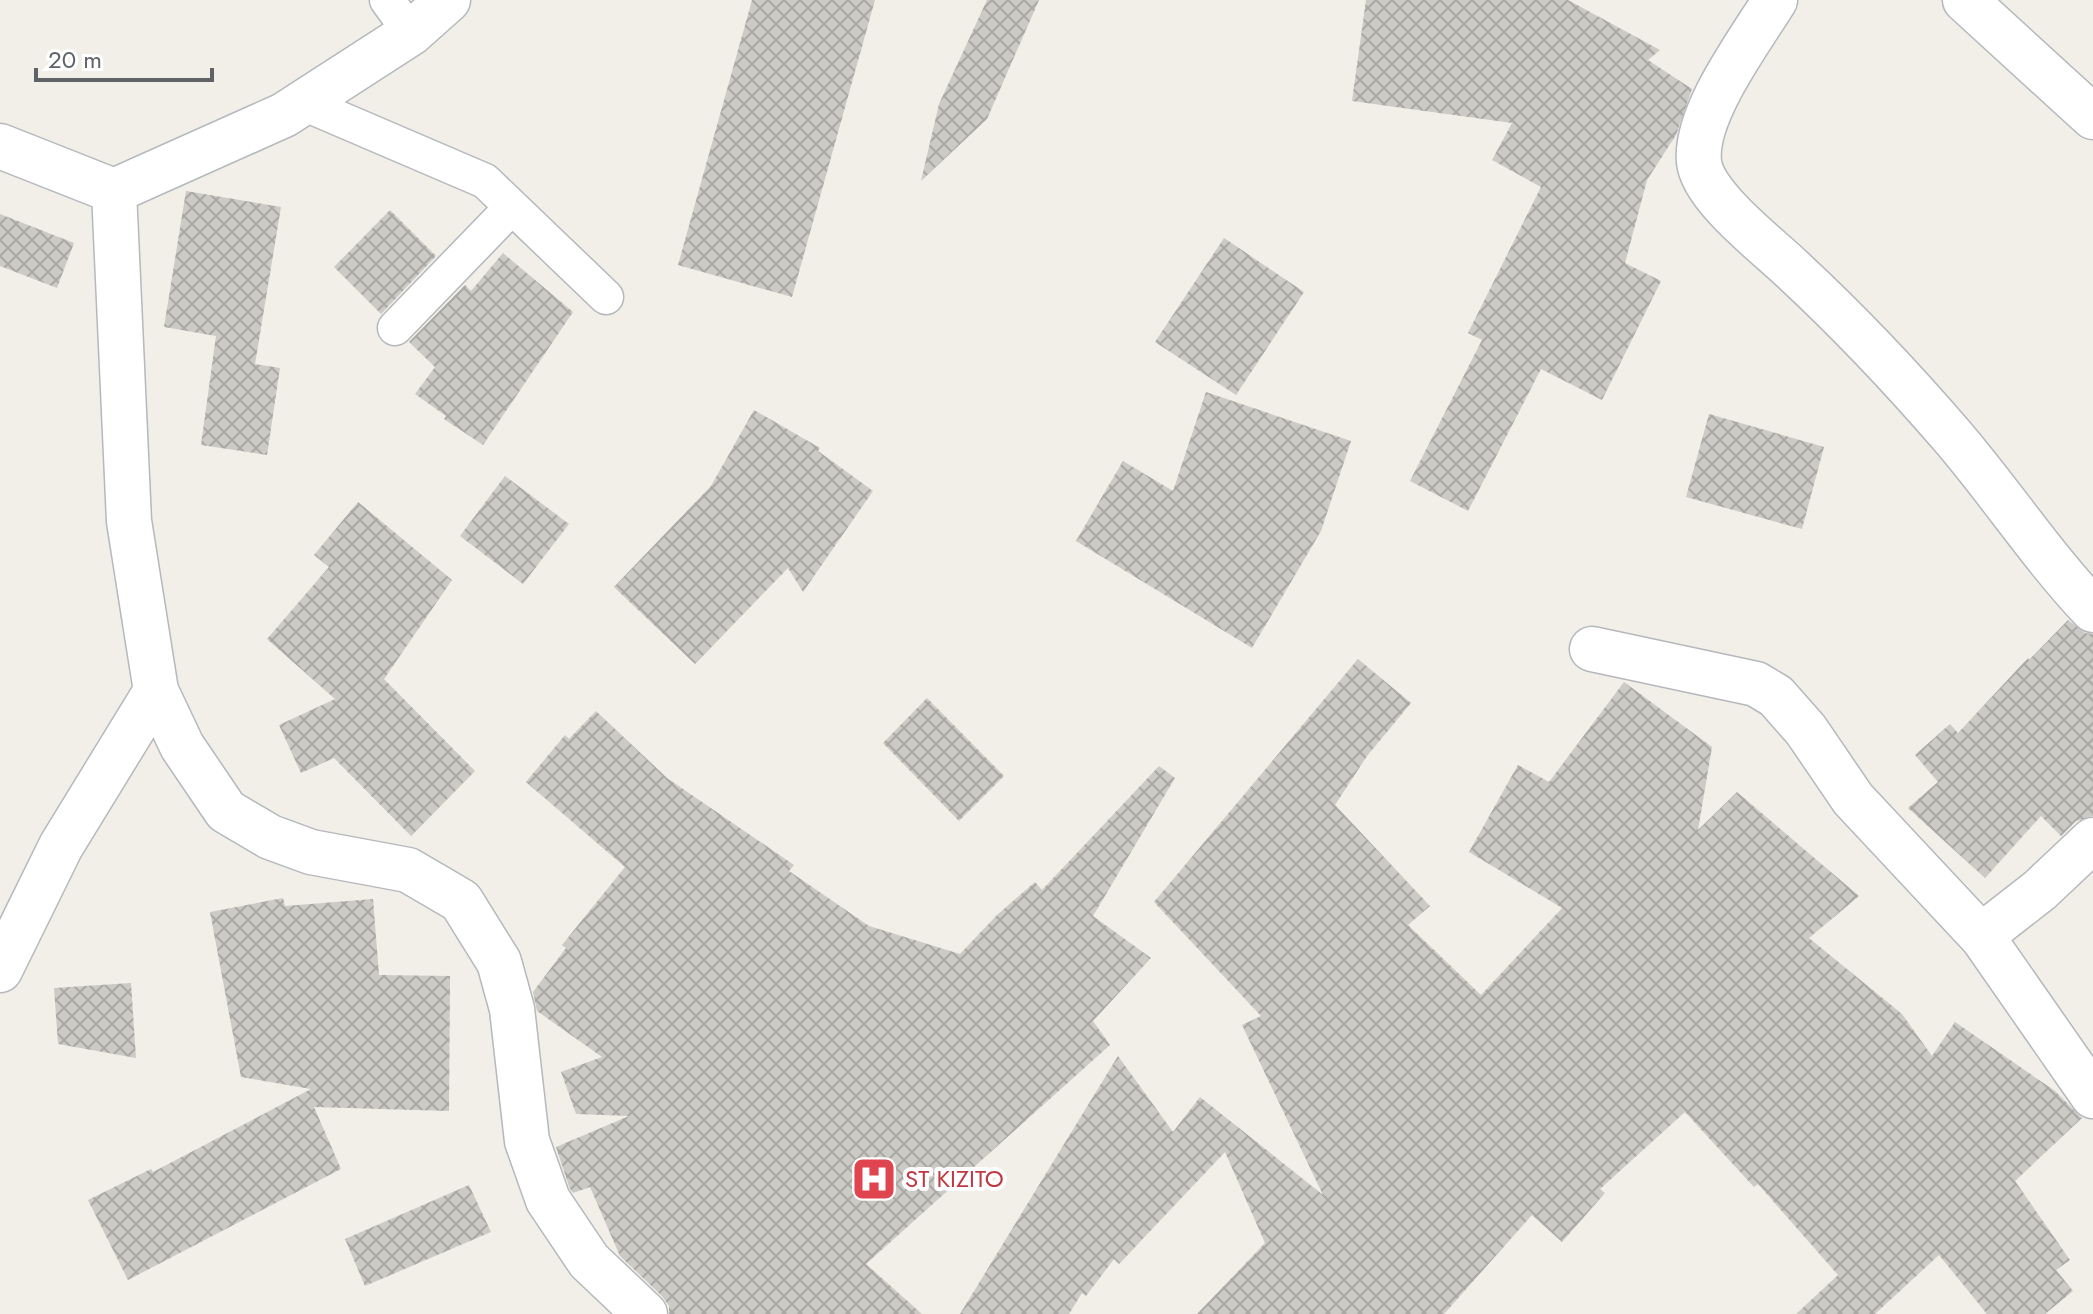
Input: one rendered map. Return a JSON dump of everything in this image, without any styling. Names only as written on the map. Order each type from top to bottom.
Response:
[{"type":"street","points":[[0,146],[114,191],[284,115],[303,103],[399,16],[448,0]]},
{"type":"street","points":[[1775,0],[1728,76],[1701,129],[1699,164],[1712,194],[1837,311],[1953,437],[2063,578],[2093,610]]},
{"type":"street","points":[[1965,0],[2093,117]]},
{"type":"street","points":[[114,191],[129,521],[156,691],[182,746],[226,811],[270,837],[311,852],[408,870],[461,901],[499,962],[512,1009],[527,1141],[548,1200],[589,1261],[645,1314]]},
{"type":"street","points":[[1592,649],[1756,684],[1776,696],[1806,730],[1853,799],[1983,938],[2093,1096]]},
{"type":"street","points":[[0,970],[61,846],[156,691]]},
{"type":"street","points":[[1983,938],[2093,840]]},
{"type":"lane","points":[[303,103],[485,181],[606,297]]},
{"type":"lane","points":[[395,328],[512,207]]},
{"type":"building","points":[[752,0],[875,0],[792,297],[678,265]]},
{"type":"building","points":[[987,0],[1039,0],[987,119],[921,181],[939,104]]},
{"type":"building","points":[[1366,0],[1568,0],[1660,50],[1648,60],[1692,89],[1676,135],[1647,180],[1625,263],[1661,281],[1602,400],[1541,369],[1468,511],[1410,481],[1482,340],[1468,333],[1541,187],[1492,160],[1512,123],[1352,101]]},
{"type":"building","points":[[186,191],[281,207],[255,364],[280,368],[267,455],[201,445],[216,336],[164,327]]},
{"type":"building","points":[[390,210],[436,256],[381,314],[334,267]]},
{"type":"building","points":[[0,214],[74,243],[57,288],[0,266]]},
{"type":"building","points":[[1224,238],[1304,292],[1236,395],[1155,342]]},
{"type":"building","points":[[503,253],[573,312],[483,445],[444,419],[446,416],[415,394],[435,367],[409,342],[465,285],[471,291]]},
{"type":"building","points":[[1206,392],[1351,441],[1321,531],[1252,648],[1076,541],[1123,461],[1173,491]]},
{"type":"building","points":[[754,410],[820,448],[818,451],[873,491],[803,592],[788,568],[695,664],[614,587],[711,486]]},
{"type":"building","points":[[1709,414],[1824,447],[1802,529],[1686,497]]},
{"type":"building","points":[[505,476],[569,524],[523,584],[460,536]]},
{"type":"building","points":[[358,502],[452,580],[384,679],[475,771],[411,836],[334,758],[301,773],[279,725],[335,699],[267,639],[329,567],[314,555]]},
{"type":"building","points":[[2068,620],[2085,633],[2093,634],[2093,816],[2076,821],[2061,836],[2041,816],[1985,878],[1908,808],[1938,782],[1915,755],[1950,724],[1958,733]]},
{"type":"building","points":[[1358,659],[1411,703],[1367,756],[1335,805],[1430,906],[1408,925],[1481,995],[1562,908],[1469,852],[1518,765],[1549,782],[1624,682],[1712,747],[1698,830],[1737,792],[1859,896],[1809,938],[1902,1014],[1932,1056],[1955,1022],[2055,1091],[2082,1118],[2015,1181],[2070,1260],[2056,1270],[2073,1291],[2045,1314],[1987,1314],[1939,1255],[1875,1314],[1796,1314],[1838,1275],[1758,1184],[1754,1187],[1685,1112],[1600,1189],[1605,1193],[1562,1242],[1532,1215],[1444,1314],[1197,1314],[1265,1243],[1225,1152],[1119,1264],[1114,1259],[1086,1296],[1082,1293],[1069,1314],[960,1314],[1118,1056],[1173,1132],[1200,1097],[1323,1195],[1242,1025],[1261,1016],[1154,902]]},
{"type":"building","points":[[927,698],[1004,776],[959,821],[883,743]]},
{"type":"building","points":[[596,711],[667,778],[794,865],[789,871],[869,926],[960,954],[997,915],[1035,882],[1042,890],[1159,766],[1175,778],[1093,916],[1151,958],[1093,1021],[1110,1045],[866,1264],[922,1314],[669,1314],[669,1306],[662,1296],[620,1256],[590,1187],[573,1193],[570,1189],[556,1147],[629,1116],[576,1114],[561,1072],[602,1057],[537,1011],[533,992],[566,948],[562,945],[625,867],[526,782],[565,735],[569,739]]},
{"type":"building","points":[[283,898],[285,906],[373,899],[379,975],[450,976],[449,1111],[314,1107],[341,1169],[128,1280],[88,1200],[151,1169],[153,1172],[311,1089],[241,1077],[210,912]]},
{"type":"building","points":[[131,983],[136,1058],[58,1044],[54,988]]},
{"type":"building","points":[[469,1185],[491,1232],[365,1286],[345,1239]]},
{"type":"place","name":"ST KIZITO","points":[[874,1179]]}]
